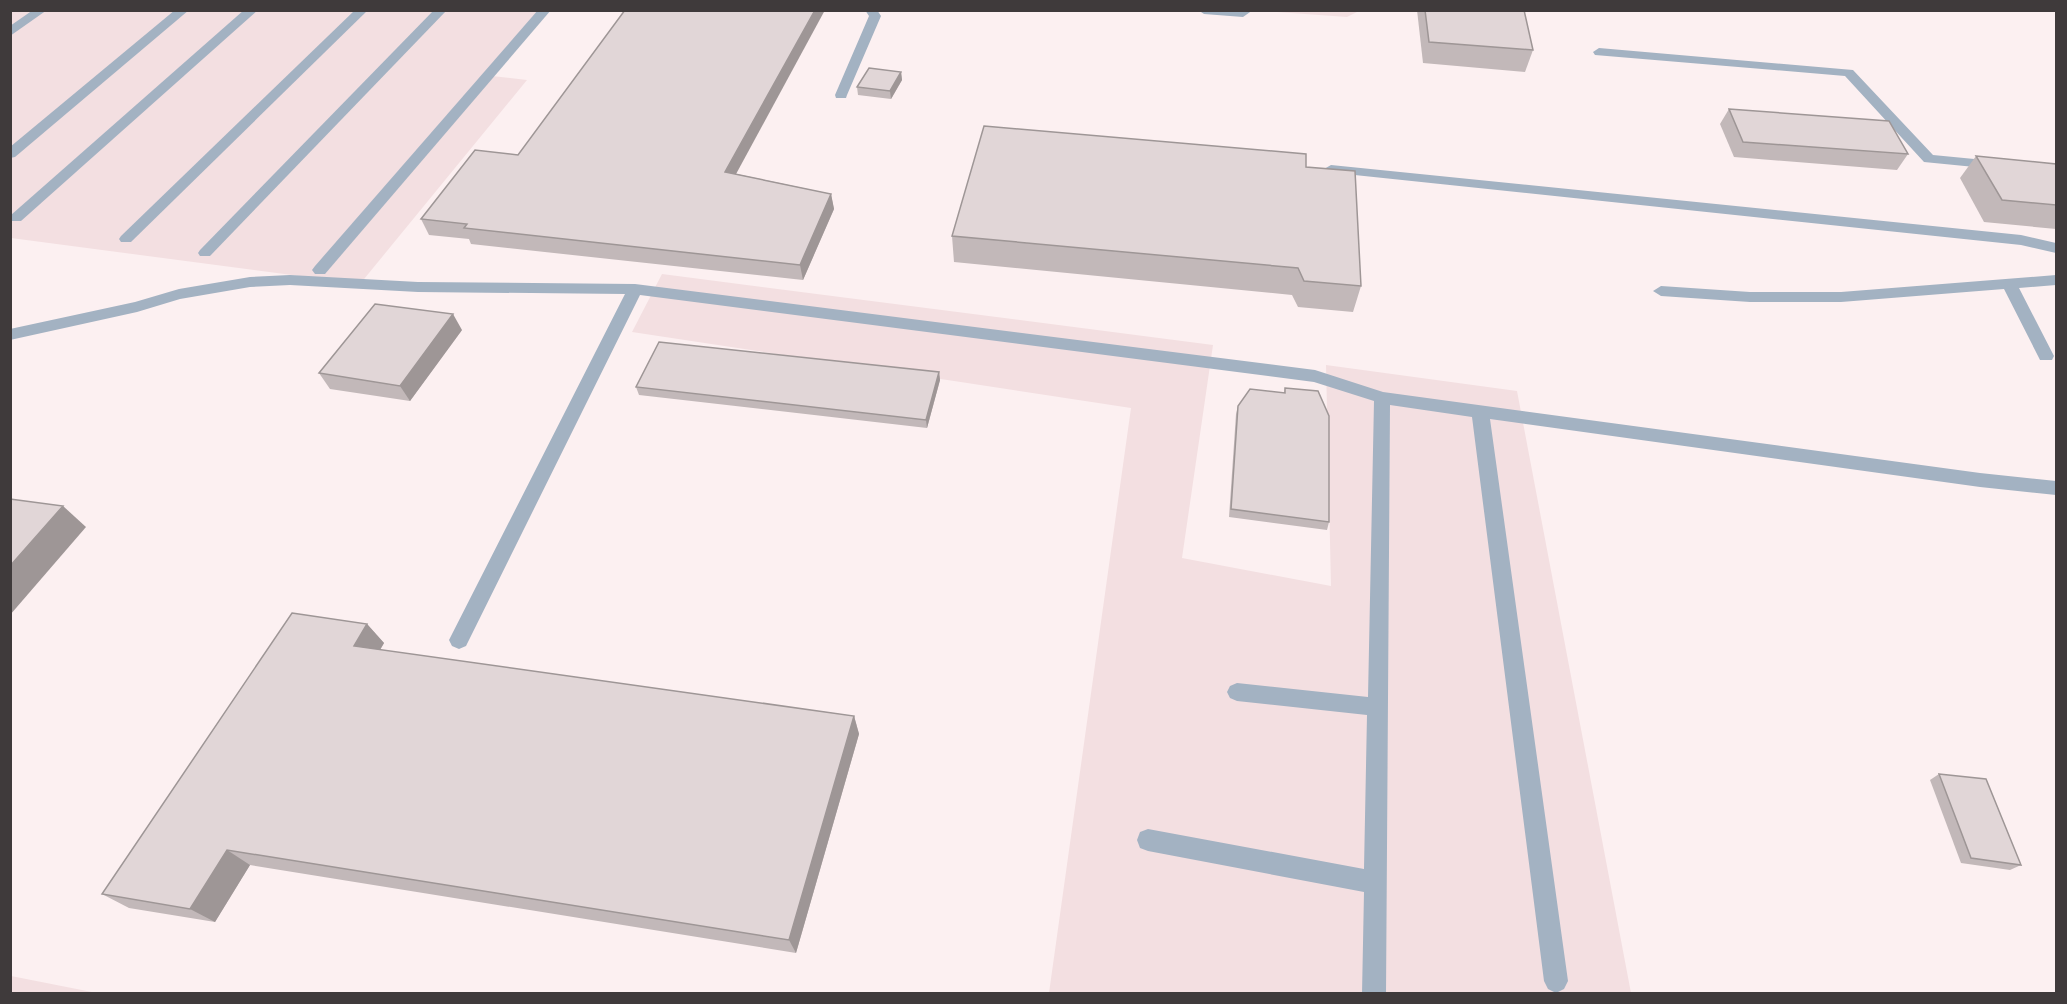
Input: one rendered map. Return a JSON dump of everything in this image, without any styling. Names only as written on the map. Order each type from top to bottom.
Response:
[{"type":"lane","points":[[10,32],[41,10]]},
{"type":"lane","points":[[10,154],[183,10]]},
{"type":"lane","points":[[16,219],[252,10]]},
{"type":"lane","points":[[126,239],[362,10]]},
{"type":"lane","points":[[205,253],[441,10]]},
{"type":"lane","points":[[320,270],[545,10]]},
{"type":"lane","points":[[841,95],[875,16],[871,10]]},
{"type":"lane","points":[[1204,10],[1243,13],[1247,10]]},
{"type":"lane","points":[[1599,52],[1849,73],[1929,159],[2010,167]]},
{"type":"lane","points":[[1319,168],[2021,240],[2056,248]]},
{"type":"lane","points":[[10,335],[42,330],[137,307],[179,294],[250,282],[290,280],[418,287],[635,289],[1315,376],[1382,398],[2054,492]]},
{"type":"lane","points":[[1661,291],[1750,297],[1841,297],[2056,280]]},
{"type":"lane","points":[[2009,284],[2046,356]]},
{"type":"lane","points":[[459,640],[635,289]]},
{"type":"lane","points":[[1374,993],[1382,398]]},
{"type":"lane","points":[[1480,411],[1556,981]]},
{"type":"lane","points":[[1237,692],[1378,707]]},
{"type":"lane","points":[[1148,840],[1376,884]]},
{"type":"shaded area","points":[[11,11],[542,11],[483,75],[527,80],[360,284],[11,238]]},
{"type":"shaded area","points":[[1263,11],[1359,11],[1347,17]]},
{"type":"shaded area","points":[[662,274],[1213,345],[1182,558],[1331,586],[1326,365],[1517,391],[1631,993],[1049,993],[1131,408],[632,332]]},
{"type":"shaded area","points":[[11,976],[97,993],[11,993]]},
{"type":"building","points":[[625,10],[815,10],[725,172],[831,194],[800,265],[464,228],[467,224],[421,219],[475,150],[518,155]]},
{"type":"building","points":[[1425,10],[1524,10],[1533,50],[1429,42]]},
{"type":"building","points":[[869,68],[901,72],[890,91],[857,87]]},
{"type":"building","points":[[1729,109],[1889,121],[1908,154],[1743,142]]},
{"type":"building","points":[[984,126],[1306,154],[1306,167],[1355,171],[1361,286],[1304,281],[1298,268],[952,236]]},
{"type":"building","points":[[1976,156],[2056,164],[2056,205],[2002,200]]},
{"type":"building","points":[[375,304],[453,314],[400,386],[319,373]]},
{"type":"building","points":[[659,342],[939,372],[926,420],[636,387]]},
{"type":"building","points":[[1285,388],[1318,391],[1329,416],[1329,522],[1231,509],[1238,406],[1250,389],[1285,393]]},
{"type":"building","points":[[10,499],[63,506],[10,566]]},
{"type":"building","points":[[292,613],[367,624],[354,646],[854,716],[789,940],[227,850],[190,909],[102,894]]},
{"type":"building","points":[[1939,774],[1986,779],[2021,865],[1971,858]]}]
